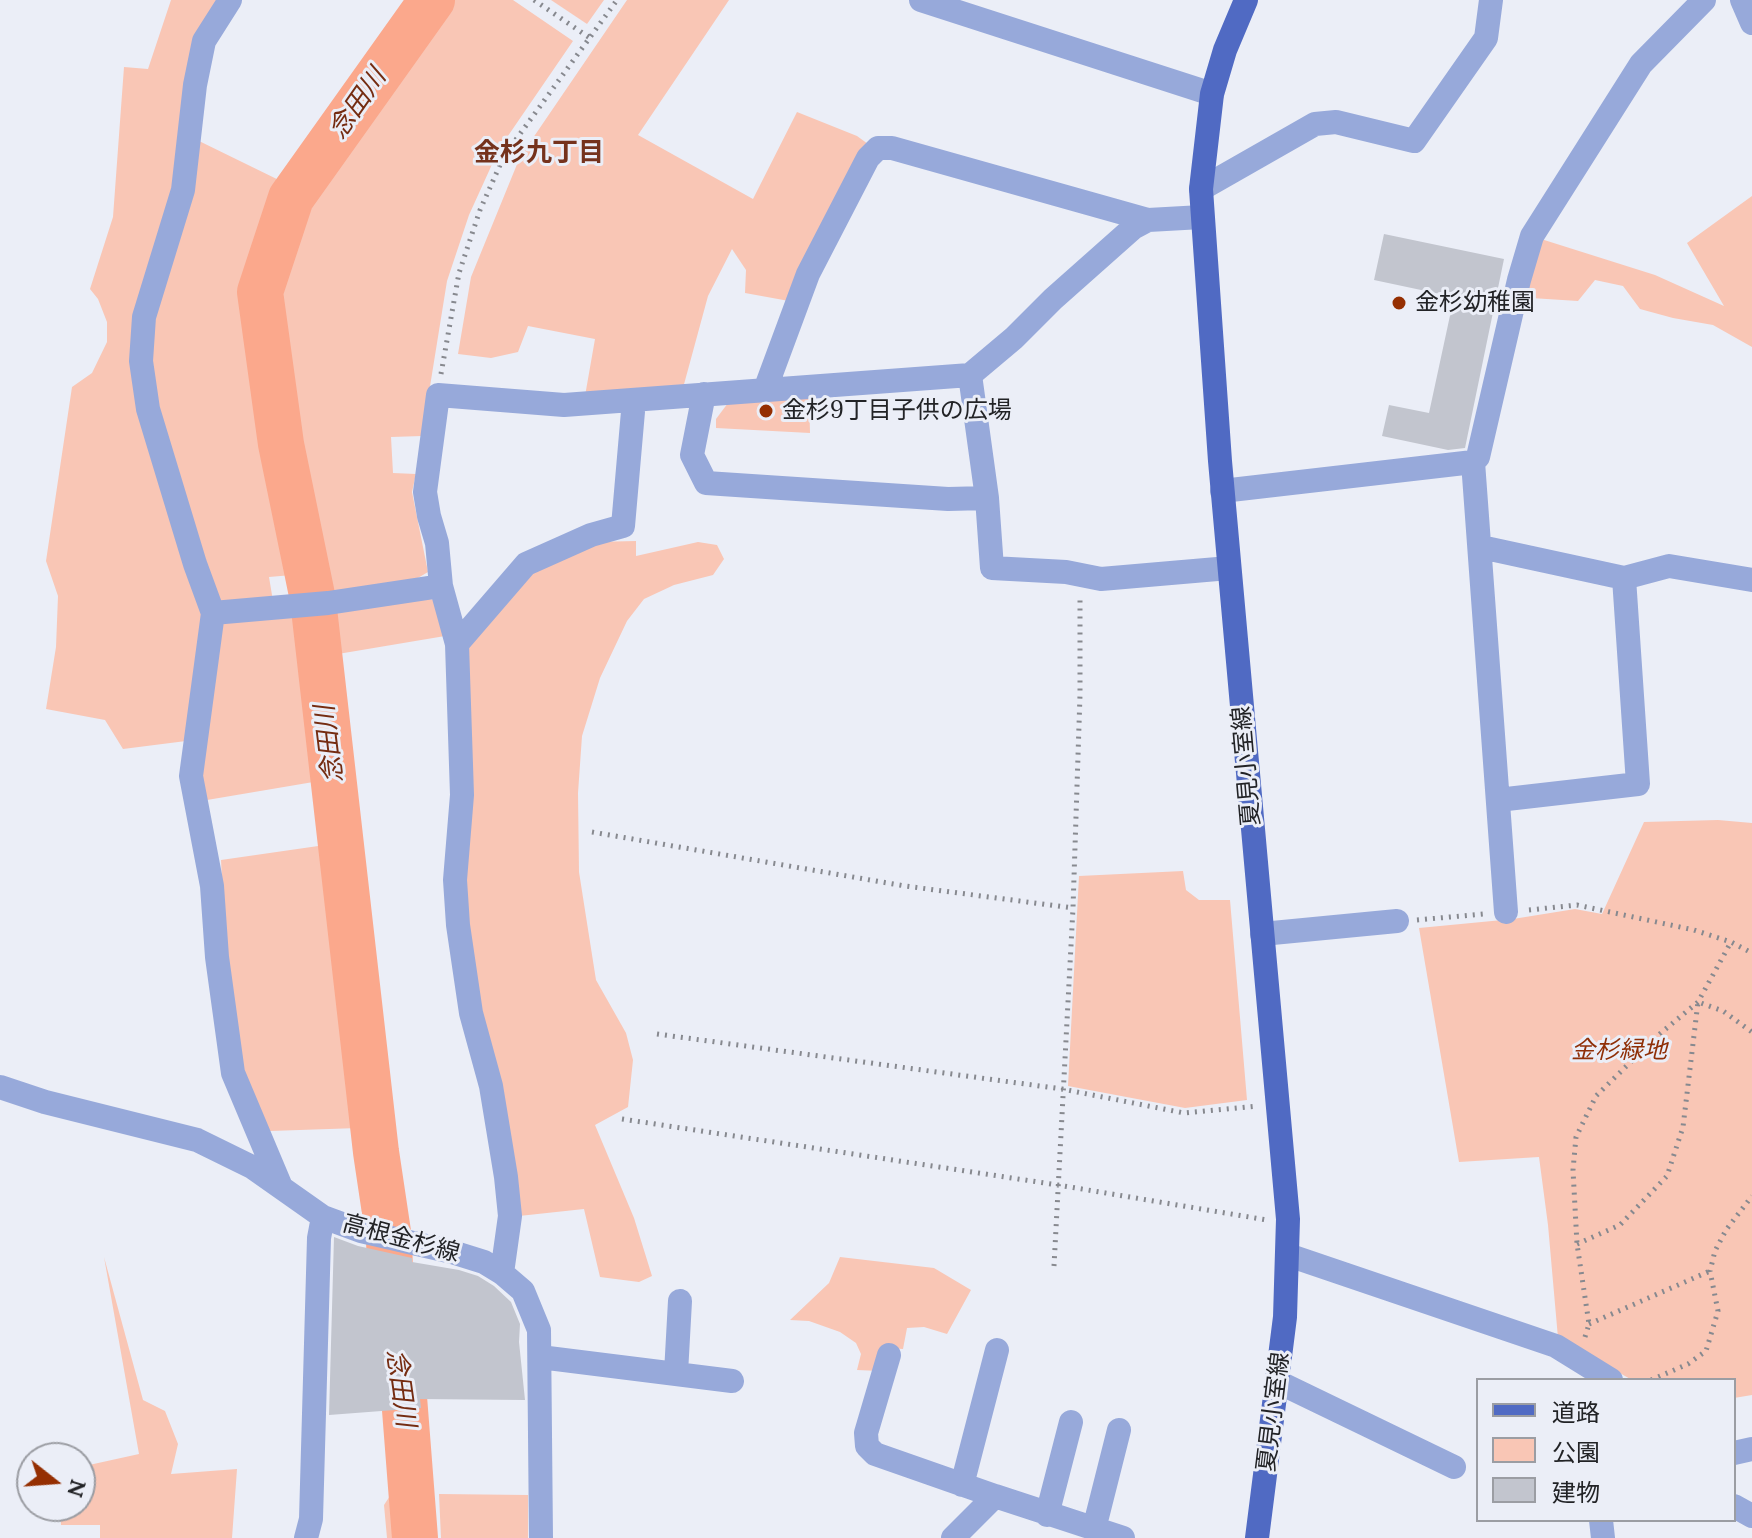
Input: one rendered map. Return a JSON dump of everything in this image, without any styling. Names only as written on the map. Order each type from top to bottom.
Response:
[{"type":"main road","name":"夏見小室線","points":[[1246,0],[1225,50],[1212,94],[1201,189],[1222,491],[1288,1219],[1285,1317],[1257,1538]]},
{"type":"street","points":[[230,0],[204,41],[195,85],[183,190],[144,317],[141,361],[148,409],[213,613],[191,776],[212,886],[217,957],[233,1073],[281,1187]]},
{"type":"street","points":[[921,0],[1212,94]]},
{"type":"street","points":[[1201,189],[1315,124],[1336,122],[1414,141],[1486,38],[1491,0]]},
{"type":"street","points":[[1222,491],[1473,462],[1478,457],[1532,236],[1641,64],[1704,0]]},
{"type":"street","points":[[1742,0],[1752,23]]},
{"type":"street","points":[[765,390],[808,274],[868,158],[878,148],[892,148],[1148,220],[1202,217]]},
{"type":"street","points":[[541,1538],[539,1330],[523,1291],[493,1268],[510,1216],[494,1100],[471,1013],[458,925],[455,880],[462,795],[457,644],[441,586],[437,543],[425,492],[438,395],[564,405],[970,375],[1014,338],[1098,257],[1133,228],[1148,220]]},
{"type":"street","points":[[970,375],[987,498],[992,568],[1066,572],[1101,579],[1229,568]]},
{"type":"street","points":[[704,394],[692,455],[706,483],[948,499],[987,498]]},
{"type":"street","points":[[457,644],[526,564],[591,535],[623,526],[634,400]]},
{"type":"street","points":[[1473,462],[1506,912]]},
{"type":"street","points":[[1481,547],[1624,578],[1669,566],[1752,580]]},
{"type":"street","points":[[1498,800],[1638,784],[1624,578]]},
{"type":"street","points":[[213,613],[328,603],[441,586]]},
{"type":"street","points":[[1262,934],[1397,921]]},
{"type":"street","name":"高根金杉線","points":[[6,1096],[197,1140],[227,1153],[332,1220],[493,1268]]},
{"type":"street","points":[[306,1538],[311,1519],[319,1238],[332,1220]]},
{"type":"street","points":[[1288,1255],[1556,1346],[1608,1378]]},
{"type":"street","points":[[676,1373],[680,1301]]},
{"type":"street","points":[[962,1485],[997,1350]]},
{"type":"street","points":[[889,1355],[866,1433],[867,1446],[875,1454],[1047,1515],[1123,1538]]},
{"type":"street","points":[[540,1357],[732,1381]]},
{"type":"street","points":[[1278,1382],[1454,1467]]},
{"type":"street","points":[[1047,1515],[1071,1422]]},
{"type":"street","points":[[1094,1529],[1119,1430]]},
{"type":"street","points":[[953,1538],[995,1496]]},
{"type":"path","points":[[534,0],[590,38]]},
{"type":"path","points":[[438,395],[459,273],[480,210],[504,156],[617,0]]},
{"type":"path","points":[[1054,1266],[1073,908],[1080,695],[1080,575]]},
{"type":"path","points":[[592,832],[905,886],[1073,908]]},
{"type":"path","points":[[1397,921],[1577,905],[1668,924],[1731,942],[1752,953]]},
{"type":"path","points":[[1575,1359],[1589,1324],[1577,1244],[1573,1170],[1576,1137],[1596,1096],[1656,1037],[1698,1002],[1731,942]]},
{"type":"path","points":[[1698,1002],[1723,1011],[1752,1032]]},
{"type":"path","points":[[1577,1244],[1620,1225],[1667,1176],[1683,1127],[1698,1002]]},
{"type":"path","points":[[657,1034],[1062,1089],[1184,1113],[1249,1108],[1277,1102]]},
{"type":"path","points":[[622,1119],[1269,1220],[1288,1219]]},
{"type":"path","points":[[1656,1378],[1688,1364],[1706,1351],[1718,1311],[1710,1271],[1715,1251],[1726,1230],[1752,1196]]},
{"type":"path","points":[[1589,1324],[1710,1271]]},
{"type":"green space","points":[[171,0],[223,0],[188,113],[137,360],[208,614],[186,741],[123,749],[105,720],[46,709],[56,647],[58,596],[46,561],[72,387],[92,373],[107,342],[107,322],[98,299],[90,289],[113,217],[124,67],[148,69]]},
{"type":"green space","points":[[441,0],[513,0],[573,41],[499,149],[469,215],[447,281],[422,436],[391,437],[393,473],[416,474],[412,492],[428,572],[406,585],[322,597],[291,448],[270,299],[297,201]]},
{"type":"green space","points":[[551,0],[604,0],[587,24]]},
{"type":"green space","points":[[627,0],[729,0],[638,135],[753,199],[797,112],[857,136],[868,144],[789,301],[745,293],[746,270],[732,249],[708,296],[683,388],[585,396],[595,339],[528,326],[518,352],[491,358],[458,354],[471,277],[520,157]]},
{"type":"green space","points":[[197,140],[289,185],[251,302],[274,444],[304,574],[269,577],[273,601],[220,608],[155,409],[151,318]]},
{"type":"green space","points":[[1752,196],[1752,347],[1713,325],[1640,309],[1623,286],[1595,280],[1578,301],[1531,298],[1527,290],[1541,239],[1655,275],[1724,306],[1687,243]]},
{"type":"green space","name":"金杉9丁目子供の広場","points":[[809,394],[810,433],[716,428],[716,419],[728,403]]},
{"type":"green space","points":[[636,541],[636,556],[698,542],[717,545],[724,559],[713,575],[674,585],[644,599],[627,621],[600,678],[582,736],[578,793],[579,872],[587,923],[596,980],[626,1033],[633,1060],[628,1107],[595,1125],[634,1218],[652,1276],[639,1282],[600,1277],[584,1209],[519,1216],[466,923],[466,645],[534,569],[594,542]]},
{"type":"green space","points":[[420,598],[437,600],[445,636],[332,655],[325,611]]},
{"type":"green space","points":[[303,612],[337,778],[207,800],[199,771],[220,624]]},
{"type":"green space","name":"金杉緑地","points":[[1718,820],[1752,823],[1752,1395],[1736,1398],[1736,1378],[1628,1378],[1558,1338],[1539,1157],[1459,1162],[1419,928],[1513,919],[1575,909],[1602,914],[1644,822]]},
{"type":"green space","points":[[346,842],[388,1127],[270,1131],[243,1077],[226,955],[221,860]]},
{"type":"green space","points":[[1183,871],[1186,890],[1199,900],[1230,900],[1247,1100],[1185,1108],[1068,1086],[1079,876]]},
{"type":"green space","points":[[104,1257],[143,1400],[165,1411],[178,1444],[171,1474],[237,1469],[232,1538],[100,1538],[100,1525],[61,1525],[61,1522],[96,1522],[96,1463],[139,1454]]},
{"type":"green space","points":[[840,1257],[934,1268],[971,1290],[947,1334],[924,1327],[907,1328],[903,1349],[887,1348],[880,1371],[857,1370],[861,1354],[856,1343],[840,1332],[809,1321],[790,1320],[829,1283]]},
{"type":"green space","points":[[421,1418],[425,1538],[387,1538],[384,1505],[405,1473],[401,1436],[384,1422]]},
{"type":"green space","points":[[439,1494],[528,1495],[528,1538],[441,1538]]},
{"type":"building","points":[[1384,234],[1504,259],[1465,448],[1448,450],[1382,436],[1389,405],[1429,413],[1454,297],[1374,280]]},
{"type":"building","points":[[334,1237],[358,1246],[412,1258],[412,1262],[459,1270],[478,1276],[494,1286],[511,1302],[520,1324],[525,1400],[420,1399],[421,1408],[329,1415]]},
{"type":"waterway","name":"念田川","points":[[415,1538],[404,1397],[392,1338],[389,1239],[376,1152],[313,600],[281,444],[260,292],[291,198],[432,0]]},
{"type":"place","name":"金杉幼稚園","points":[[1399,303]]},
{"type":"place","name":"金杉9丁目子供の広場","points":[[766,411]]},
{"type":"district","name":"金杉九丁目","points":[[539,154]]}]
